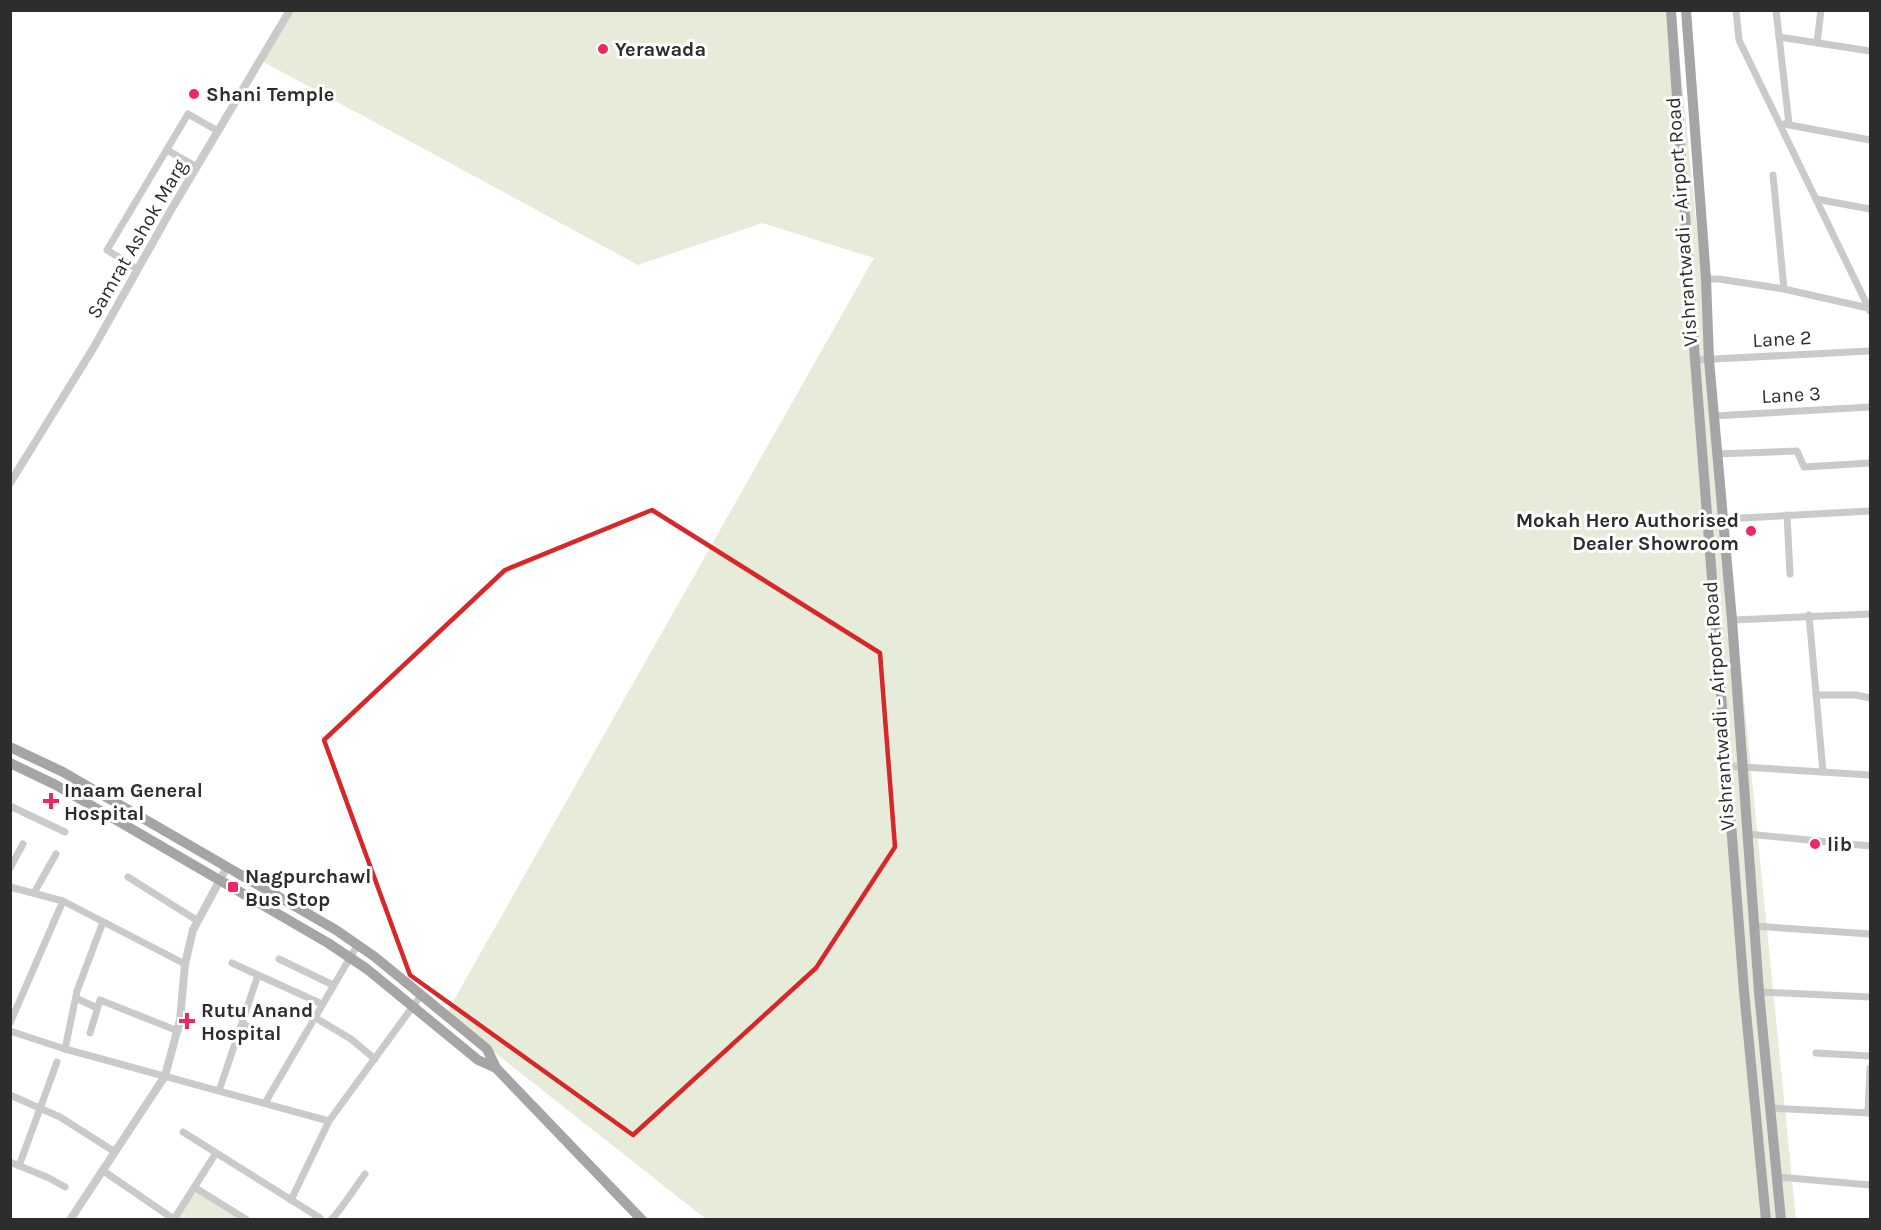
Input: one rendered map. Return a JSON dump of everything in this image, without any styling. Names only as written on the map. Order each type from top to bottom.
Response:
[{"type":"main road","name":"Vishrantwadi - Airport Road","points":[[1671,10],[1695,360],[1744,991],[1766,1220]]},
{"type":"main road","name":"Vishrantwadi - Airport Road","points":[[1686,10],[1706,279],[1709,360],[1732,620],[1759,992],[1781,1220]]},
{"type":"main road","points":[[11,749],[63,772],[358,944],[488,1049],[496,1068],[642,1220]]},
{"type":"main road","points":[[10,763],[56,785],[350,957],[478,1060],[496,1068]]},
{"type":"street","name":"Samrat Ashok Marg","points":[[10,483],[94,347],[137,269],[290,10]]},
{"type":"street","points":[[1706,279],[1719,279],[1784,290],[1869,310],[1867,295],[1816,199],[1739,40],[1736,10]]},
{"type":"street","points":[[1776,10],[1789,124]]},
{"type":"street","points":[[1817,43],[1821,10]]},
{"type":"street","points":[[1779,37],[1870,49]]},
{"type":"street","points":[[137,269],[107,250],[188,114],[218,131]]},
{"type":"street","points":[[1778,123],[1870,140]]},
{"type":"street","points":[[167,150],[197,167]]},
{"type":"street","points":[[1773,175],[1784,290]]},
{"type":"street","points":[[1816,199],[1870,209]]},
{"type":"street","name":"Lane 2","points":[[1695,360],[1870,351]]},
{"type":"street","name":"Lane 3","points":[[1714,416],[1870,407]]},
{"type":"street","points":[[1717,454],[1797,451],[1804,467],[1870,463]]},
{"type":"street","points":[[1723,519],[1870,511]]},
{"type":"street","points":[[1786,515],[1790,574]]},
{"type":"street","points":[[1732,620],[1870,614]]},
{"type":"street","points":[[1809,615],[1823,772]]},
{"type":"street","points":[[1816,694],[1856,695],[1870,698]]},
{"type":"street","points":[[1727,766],[1870,776]]},
{"type":"street","points":[[10,806],[65,832]]},
{"type":"street","points":[[1747,834],[1870,846]]},
{"type":"street","points":[[10,868],[23,844]]},
{"type":"street","points":[[34,893],[56,854]]},
{"type":"street","points":[[70,1220],[165,1076],[178,1031],[185,964],[190,940],[227,867]]},
{"type":"street","points":[[128,877],[198,921]]},
{"type":"street","points":[[10,887],[63,901],[185,964]]},
{"type":"street","points":[[10,1023],[63,901]]},
{"type":"street","points":[[65,1049],[76,998],[103,922]]},
{"type":"street","points":[[1754,926],[1870,934]]},
{"type":"street","points":[[265,1103],[358,944]]},
{"type":"street","points":[[279,959],[333,985]]},
{"type":"street","points":[[232,963],[322,1004]]},
{"type":"street","points":[[219,1091],[258,975]]},
{"type":"street","points":[[1759,992],[1870,997]]},
{"type":"street","points":[[291,1200],[329,1121],[422,994]]},
{"type":"street","points":[[76,998],[98,1008]]},
{"type":"street","points":[[90,1033],[100,1000],[178,1031]]},
{"type":"street","points":[[315,1017],[351,1039],[375,1059]]},
{"type":"street","points":[[242,1024],[277,1039]]},
{"type":"street","points":[[10,1031],[65,1049],[329,1121]]},
{"type":"street","points":[[1816,1053],[1870,1056]]},
{"type":"street","points":[[19,1166],[57,1062]]},
{"type":"street","points":[[1770,1108],[1869,1113],[1870,1068]]},
{"type":"street","points":[[10,1095],[60,1117],[115,1152]]},
{"type":"street","points":[[183,1132],[320,1218]]},
{"type":"street","points":[[102,1170],[175,1219],[216,1153]]},
{"type":"street","points":[[10,1162],[65,1187]]},
{"type":"street","points":[[331,1220],[365,1174]]},
{"type":"street","points":[[1777,1177],[1870,1185]]},
{"type":"street","points":[[194,1187],[247,1220]]},
{"type":"highlighted area","points":[[652,510],[880,653],[895,847],[816,968],[633,1135],[410,975],[324,740],[505,570]]},
{"type":"green space","points":[[289,10],[1675,11],[1796,1219],[706,1219],[446,1014],[874,258],[762,223],[638,265],[260,60]]},
{"type":"green space","points":[[194,1187],[247,1219],[175,1220]]},
{"type":"place","name":"Yerawada","points":[[603,49]]},
{"type":"place","name":"Shani Temple","points":[[194,94]]},
{"type":"place","name":"Mokah Hero Authorised Dealer Showroom","points":[[1751,531]]},
{"type":"place","name":"Inaam General Hospital","points":[[51,801]]},
{"type":"place","name":"lib","points":[[1815,844]]},
{"type":"place","name":"Nagpurchawl Bus Stop","points":[[233,887]]},
{"type":"place","name":"Rutu Anand Hospital","points":[[187,1021]]}]
